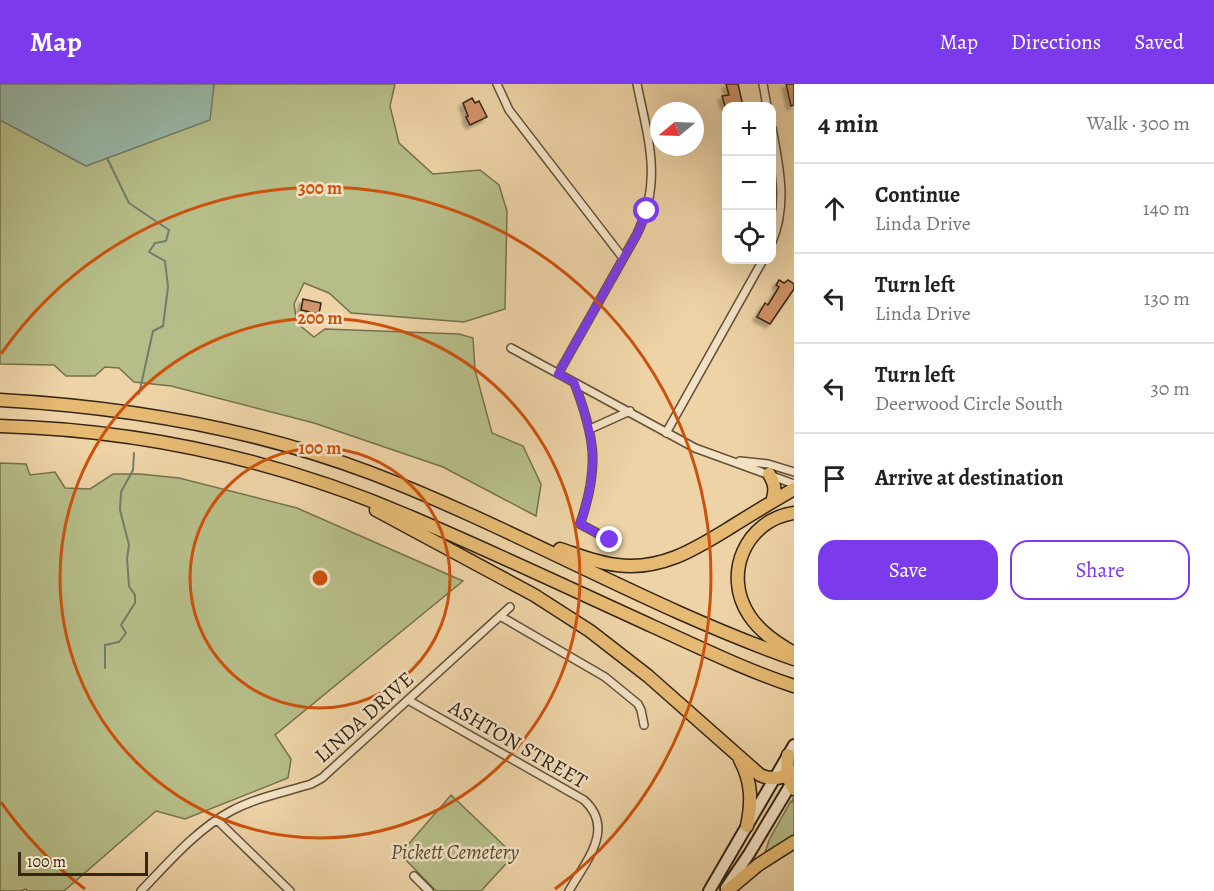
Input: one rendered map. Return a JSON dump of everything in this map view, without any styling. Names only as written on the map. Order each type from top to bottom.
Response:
[{"type":"highway","points":[[0,400],[126,411],[188,421],[310,452],[370,473],[702,622],[794,659]]},
{"type":"highway","points":[[0,426],[76,430],[149,440],[261,464],[322,483],[413,518],[729,660],[789,684]]},
{"type":"highway","points":[[769,474],[776,492],[772,502]]},
{"type":"highway","points":[[322,483],[398,521],[534,595],[590,631],[648,676],[760,775],[789,780],[791,750]]},
{"type":"highway","points":[[496,528],[592,560],[618,566],[642,566],[683,555],[772,502],[794,486]]},
{"type":"highway","points":[[794,513],[776,517],[754,533],[741,555],[737,567],[737,579],[742,604],[752,620],[767,635],[794,653]]},
{"type":"highway","points":[[736,754],[745,770],[751,793],[747,826]]},
{"type":"highway","points":[[726,891],[758,865],[794,842]]},
{"type":"main road","points":[[710,891],[747,826],[789,780]]},
{"type":"main road","points":[[726,891],[750,854],[789,780]]},
{"type":"street","points":[[497,84],[508,110],[623,258]]},
{"type":"street","points":[[558,374],[642,224],[651,197],[653,181],[650,150],[637,84]]},
{"type":"street","points":[[763,84],[766,102]]},
{"type":"street","points":[[776,154],[782,186],[776,231]]},
{"type":"street","points":[[666,433],[761,264]]},
{"type":"street","points":[[511,348],[695,448],[769,474],[794,486]]},
{"type":"street","points":[[574,382],[590,429],[594,462],[593,478],[580,524],[610,540]]},
{"type":"street","points":[[590,429],[630,411]]},
{"type":"street","points":[[734,461],[752,461],[794,472]]},
{"type":"street","name":"LINDA DRIVE","points":[[141,891],[180,850],[233,810],[311,784],[322,778],[510,606]]},
{"type":"street","points":[[500,616],[605,677],[638,705],[644,725]]},
{"type":"street","name":"ASHTON STREET","points":[[408,700],[584,800],[590,806],[598,821],[598,837],[568,891]]},
{"type":"street","points":[[217,820],[290,891]]},
{"type":"street","points":[[414,876],[429,891]]},
{"type":"green space","points":[[214,84],[395,84],[390,106],[399,143],[433,174],[480,170],[499,185],[507,211],[505,309],[464,322],[351,313],[329,293],[304,283],[294,304],[297,323],[314,337],[325,329],[459,334],[473,338],[475,370],[492,433],[523,446],[541,484],[536,516],[443,467],[314,423],[171,386],[134,382],[119,368],[105,367],[95,376],[66,376],[54,365],[0,364],[0,120],[86,166],[209,120]]},
{"type":"green space","points":[[0,463],[26,464],[30,475],[55,472],[65,488],[90,489],[113,474],[140,474],[179,478],[297,508],[463,581],[275,735],[291,759],[288,778],[185,819],[156,811],[64,891],[27,891],[26,889],[0,891]]},
{"type":"green space","name":"Pickett Cemetery","points":[[451,795],[514,855],[481,891],[436,891],[400,854]]},
{"type":"green space","points":[[793,798],[794,838],[765,853],[769,840],[791,801],[793,802]]},
{"type":"shaded area","points":[[0,84],[214,84],[210,120],[86,166],[0,120]]},
{"type":"building","points":[[726,84],[738,84],[742,102],[724,102],[722,96],[729,95]]},
{"type":"building","points":[[786,84],[794,84],[794,105],[791,106]]},
{"type":"building","points":[[472,98],[475,103],[479,101],[487,117],[470,125],[463,103]]},
{"type":"building","points":[[779,280],[784,283],[788,280],[794,284],[794,289],[770,324],[757,317],[765,303],[768,305],[779,287],[776,285]]},
{"type":"building","points":[[303,299],[321,303],[319,314],[301,310]]},
{"type":"waterway","points":[[107,158],[129,203],[169,230],[166,241],[155,243],[149,252],[165,261],[168,287],[163,326],[153,331],[139,394]]},
{"type":"waterway","points":[[105,668],[105,645],[119,642],[126,633],[121,625],[135,603],[135,595],[129,586],[127,559],[129,545],[120,510],[121,492],[133,470],[134,453]]},
{"type":"route","points":[[610,540],[580,524],[593,478],[593,446],[586,413],[574,382],[558,374],[637,234],[647,211]]}]
